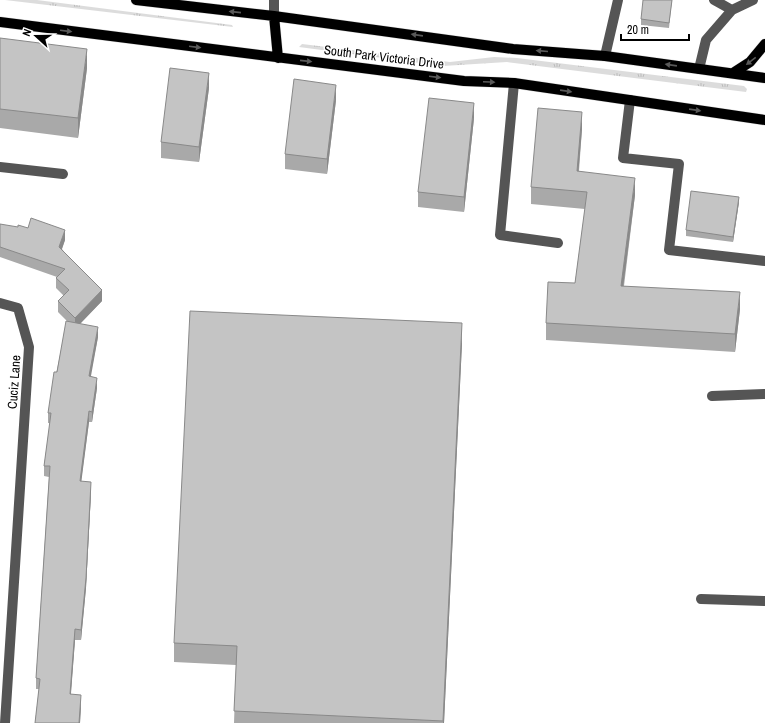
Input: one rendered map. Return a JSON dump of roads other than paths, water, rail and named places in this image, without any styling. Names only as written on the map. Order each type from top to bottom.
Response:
[{"type":"main road","name":"South Park Victoria Drive","points":[[136,0],[274,16],[513,49],[605,56],[765,78]]},
{"type":"main road","points":[[274,16],[278,58]]},
{"type":"main road","name":"South Park Victoria Drive","points":[[0,22],[464,81],[514,83],[765,120]]},
{"type":"main road","points":[[733,73],[750,62],[765,44]]},
{"type":"street","points":[[274,0],[274,16]]},
{"type":"street","points":[[605,56],[618,0]]},
{"type":"street","points":[[714,0],[732,10]]},
{"type":"street","points":[[699,69],[706,40],[732,10],[753,0]]},
{"type":"street","points":[[514,83],[500,235],[558,243]]},
{"type":"street","points":[[630,100],[623,158],[679,164],[669,250],[765,261]]},
{"type":"street","points":[[0,167],[63,174]]},
{"type":"street","name":"Cuciz Lane","points":[[0,303],[18,308],[29,347],[4,678],[5,723]]},
{"type":"street","points":[[712,396],[765,394]]},
{"type":"street","points":[[702,599],[765,601]]}]
